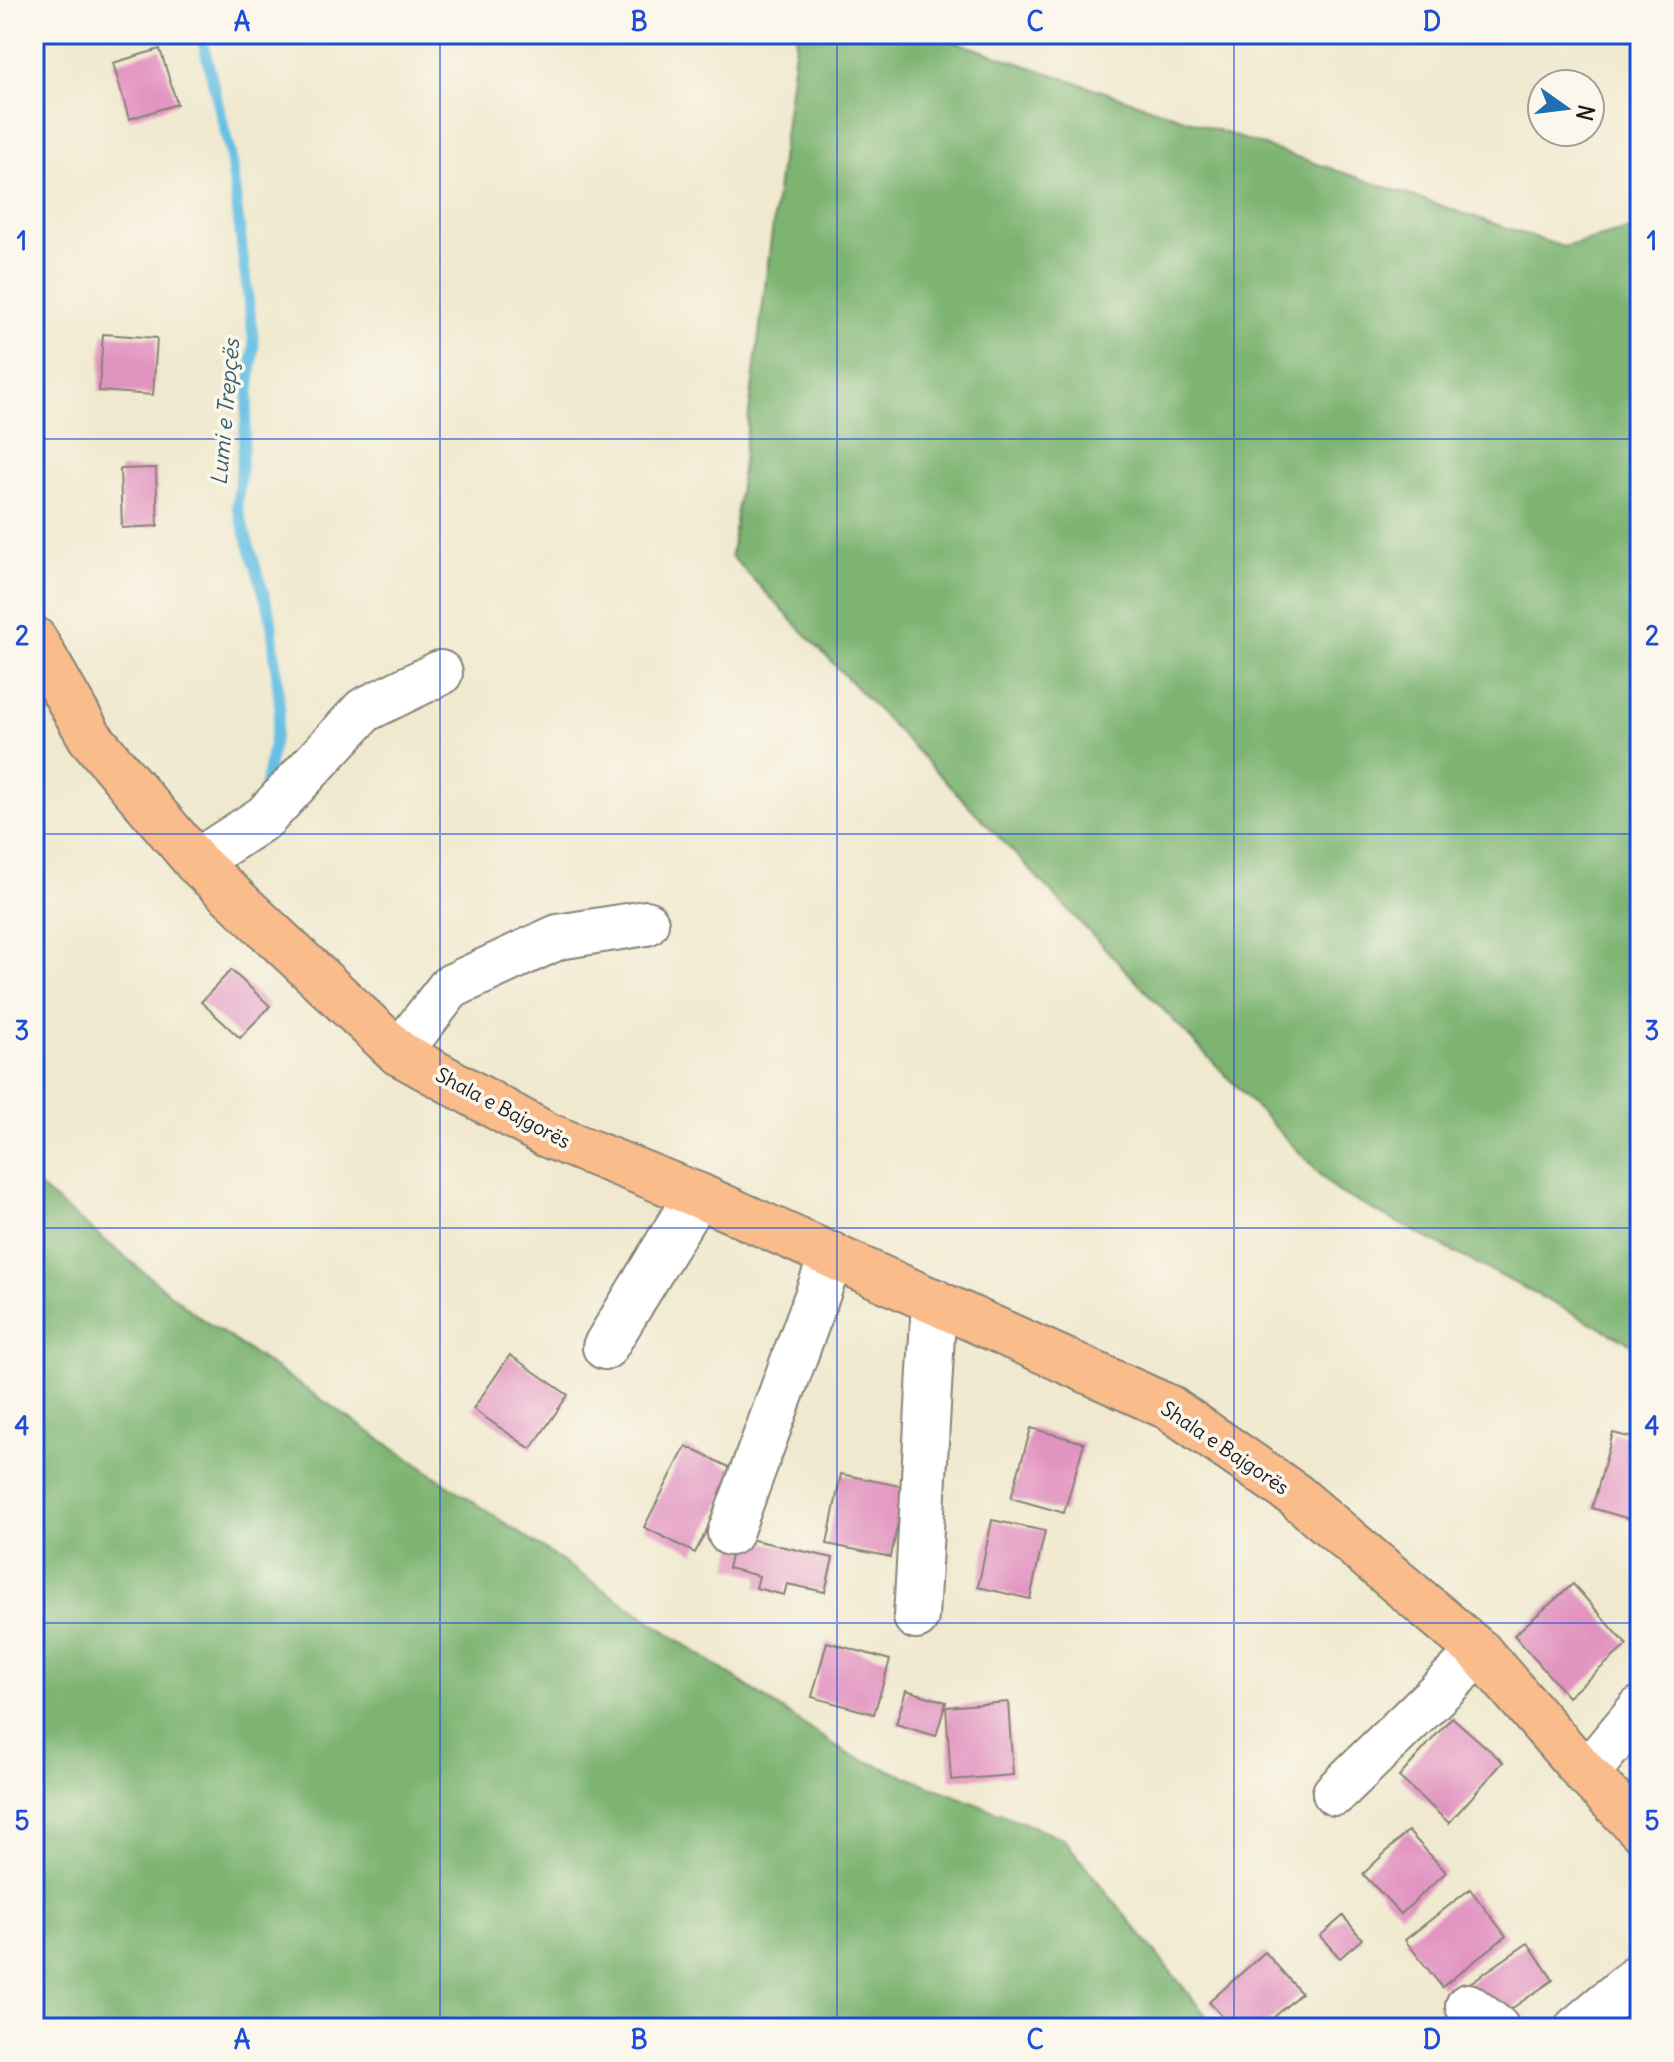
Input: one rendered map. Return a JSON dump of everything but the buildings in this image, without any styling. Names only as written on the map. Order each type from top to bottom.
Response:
[{"type":"main road","name":"Shala e Bajgorës","points":[[34,639],[90,737],[196,862],[399,1053],[547,1135],[697,1195],[1168,1407],[1295,1495],[1480,1652],[1586,1774],[1640,1829]]},
{"type":"street","points":[[196,862],[265,817],[364,710],[440,673]]},
{"type":"street","points":[[399,1053],[450,987],[558,937],[646,923]]},
{"type":"street","points":[[605,1347],[697,1195]]},
{"type":"street","points":[[730,1533],[832,1255]]},
{"type":"street","points":[[916,1617],[934,1301]]},
{"type":"street","points":[[1335,1793],[1480,1652]]},
{"type":"street","points":[[1586,1774],[1640,1709]]},
{"type":"street","points":[[1577,2028],[1640,1975]]},
{"type":"green space","points":[[797,34],[933,34],[1563,247],[1640,227],[1640,1348],[1336,1191],[731,556]]},
{"type":"green space","points":[[34,1183],[199,1317],[846,1753],[1063,1838],[1216,2028],[34,2028]]},
{"type":"waterway","name":"Lumi e Trepçës","points":[[201,34],[230,152],[254,345],[237,506],[271,617],[280,710],[264,792]]},
{"type":"waterway","points":[[1634,1764],[1640,1772]]}]
